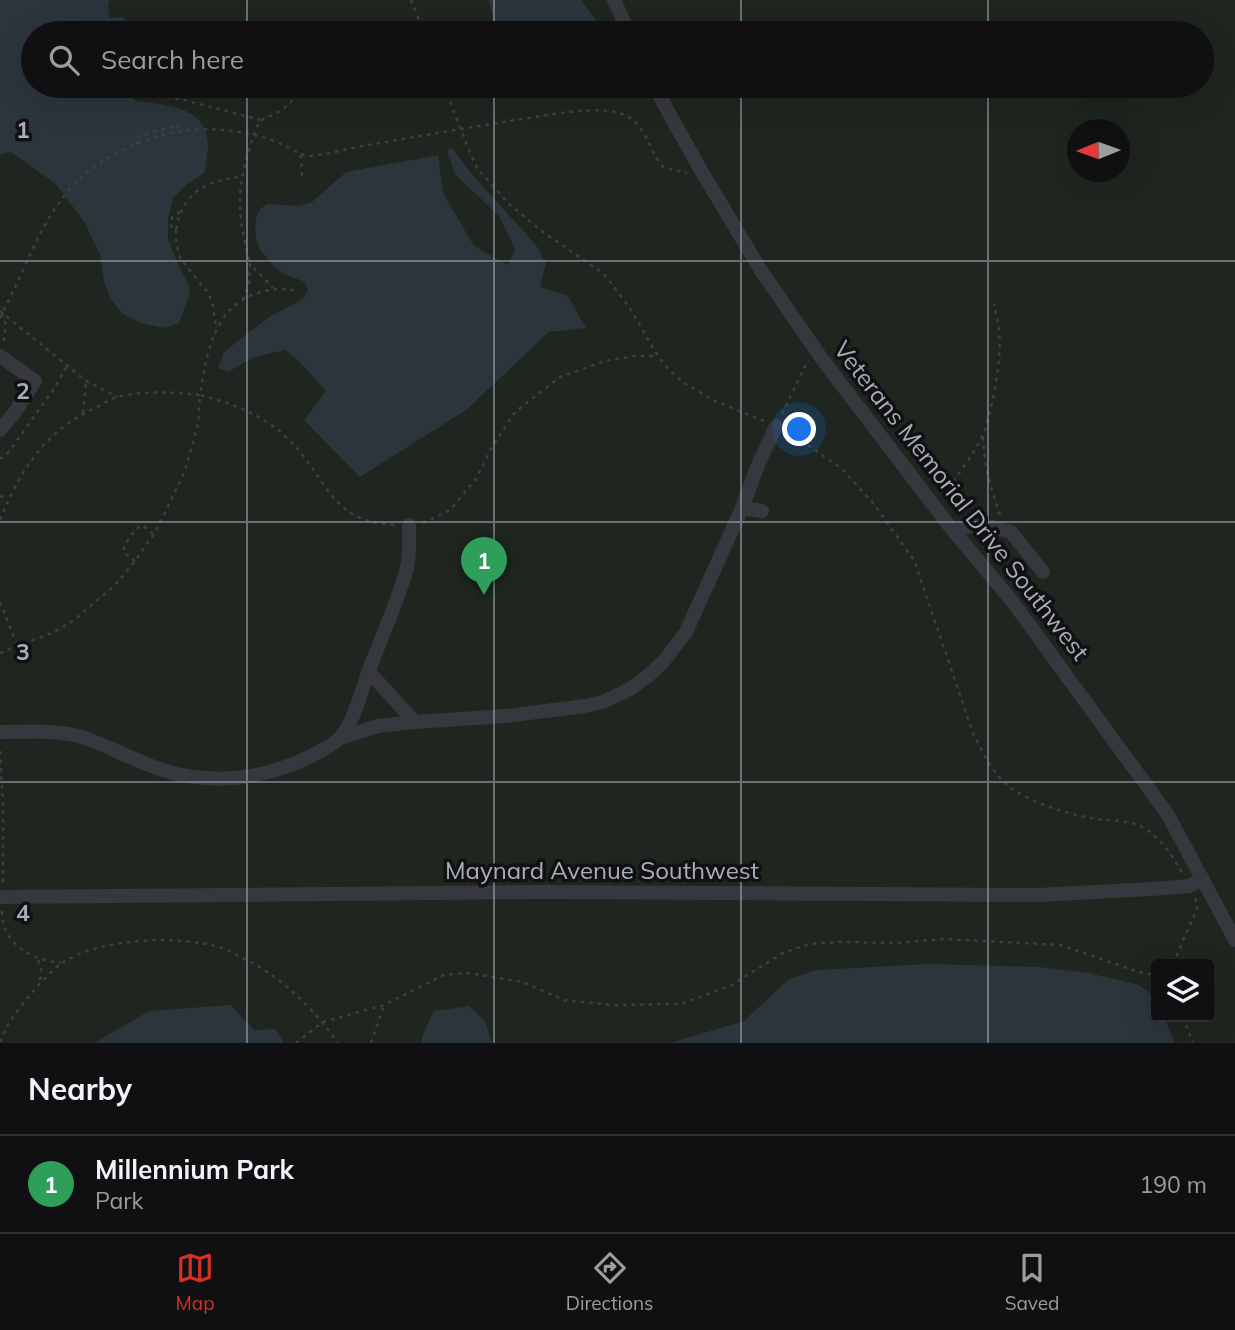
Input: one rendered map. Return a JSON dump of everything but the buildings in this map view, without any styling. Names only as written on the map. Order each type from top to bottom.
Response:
[{"type":"street","points":[[614,0],[624,21]]},
{"type":"street","name":"Veterans Memorial Drive Southwest","points":[[661,98],[760,269],[816,350],[934,506],[1034,631],[1168,815],[1235,940]]},
{"type":"street","points":[[0,356],[35,381],[0,430]]},
{"type":"street","points":[[340,737],[378,726],[506,716],[585,706],[603,702],[630,689],[663,663],[686,632],[776,426]]},
{"type":"street","points":[[742,508],[762,511]]},
{"type":"street","points":[[0,732],[61,733],[83,737],[142,762],[195,778],[232,779],[268,773],[302,761],[340,737],[352,716],[408,565],[409,525]]},
{"type":"street","points":[[955,533],[970,526],[992,527],[1011,532],[1043,572]]},
{"type":"street","points":[[369,672],[415,722]]},
{"type":"street","name":"Maynard Avenue Southwest","points":[[1,897],[544,892],[1038,895],[1152,890],[1189,886],[1203,879]]},
{"type":"path","points":[[411,0],[419,21]]},
{"type":"path","points":[[169,98],[191,101],[261,120]]},
{"type":"path","points":[[242,300],[249,285],[250,264],[240,209],[242,172],[257,125],[261,120],[277,114],[294,98]]},
{"type":"path","points":[[449,98],[477,167],[509,204],[543,232],[604,274],[629,307],[669,370],[700,393],[776,426],[808,445],[842,469],[873,503],[914,560],[973,733],[982,752],[1008,786],[1047,806],[1090,818],[1134,824],[1156,836],[1173,857],[1198,906],[1175,959]]},
{"type":"path","points":[[0,318],[38,234],[63,196],[102,162],[164,134],[217,129],[264,137],[301,155],[316,156],[554,114],[596,110],[629,117],[639,126],[663,167],[690,173],[702,172]]},
{"type":"path","points":[[301,155],[302,179]]},
{"type":"path","points":[[217,328],[209,294],[180,258],[176,230],[184,204],[201,188],[217,181],[241,177]]},
{"type":"path","points":[[250,264],[273,288]]},
{"type":"path","points":[[0,653],[54,632],[72,621],[115,585],[135,561],[154,534],[185,471],[198,424],[205,365],[217,328],[228,311],[242,300],[273,288],[299,291]]},
{"type":"path","points":[[934,506],[961,471],[983,433],[994,392],[998,359],[999,333],[994,304]]},
{"type":"path","points":[[0,356],[6,325],[1,312]]},
{"type":"path","points":[[1,312],[86,381],[118,397]]},
{"type":"path","points":[[776,426],[804,367],[816,350]]},
{"type":"path","points":[[0,520],[22,472],[45,442],[76,417],[118,397],[170,391],[221,400],[254,414],[286,437],[330,495],[343,508],[359,518],[385,524],[421,524],[450,510],[477,479],[491,449],[515,412],[560,377],[605,361],[634,356],[658,356]]},
{"type":"path","points":[[0,459],[8,453],[67,366]]},
{"type":"path","points":[[83,413],[86,381]]},
{"type":"path","points":[[983,433],[988,479],[1004,530]]},
{"type":"path","points":[[0,496],[8,499]]},
{"type":"path","points":[[135,561],[123,552],[131,535],[142,525],[154,534]]},
{"type":"path","points":[[0,602],[18,647]]},
{"type":"path","points":[[0,753],[3,803],[2,918],[13,942],[38,959],[61,963]]},
{"type":"path","points":[[296,1043],[323,1022],[384,1005],[444,975],[468,973],[523,982],[564,1000],[612,1004],[681,1004],[730,986],[783,953],[809,944],[895,943],[943,939],[1061,946],[1151,974]]},
{"type":"path","points":[[0,1042],[9,1023],[40,984],[61,963],[84,951],[122,943],[172,940],[220,947],[262,967],[296,994],[323,1022],[338,1043]]},
{"type":"path","points":[[38,959],[41,970],[40,984]]},
{"type":"path","points":[[371,1043],[384,1005]]},
{"type":"path","points":[[1186,1022],[1194,1043]]},
{"type":"shaded area","points":[[0,0],[1235,0],[1235,1043],[0,1043]]},
{"type":"shaded area","points":[[0,0],[109,0],[110,18],[122,17],[128,21],[21,21],[21,98],[133,98],[182,109],[200,122],[206,132],[208,145],[204,173],[187,184],[173,198],[168,219],[168,240],[190,287],[179,323],[164,328],[141,323],[123,314],[111,300],[104,281],[100,255],[85,223],[56,184],[11,152],[0,154]]},
{"type":"shaded area","points":[[489,0],[581,0],[596,21],[493,21]]},
{"type":"shaded area","points":[[452,148],[470,172],[536,245],[546,263],[540,287],[567,295],[586,328],[549,332],[466,410],[360,477],[304,420],[326,391],[298,360],[285,350],[254,357],[228,372],[218,368],[224,352],[269,317],[303,299],[308,290],[305,282],[275,268],[260,250],[256,240],[256,217],[261,208],[268,204],[299,206],[312,202],[346,172],[438,155],[443,193],[474,246],[508,265],[515,249],[499,216],[455,174],[447,151]]},
{"type":"shaded area","points":[[929,964],[1039,967],[1089,973],[1139,985],[1151,994],[1151,1022],[1166,1022],[1175,1043],[670,1043],[744,1021],[789,979],[816,970]]},
{"type":"shaded area","points":[[231,1005],[254,1030],[275,1029],[284,1043],[94,1043],[149,1011]]},
{"type":"shaded area","points":[[469,1006],[485,1021],[492,1043],[421,1043],[434,1011]]},
{"type":"place","name":"Millennium Park","points":[[484,595]]}]
